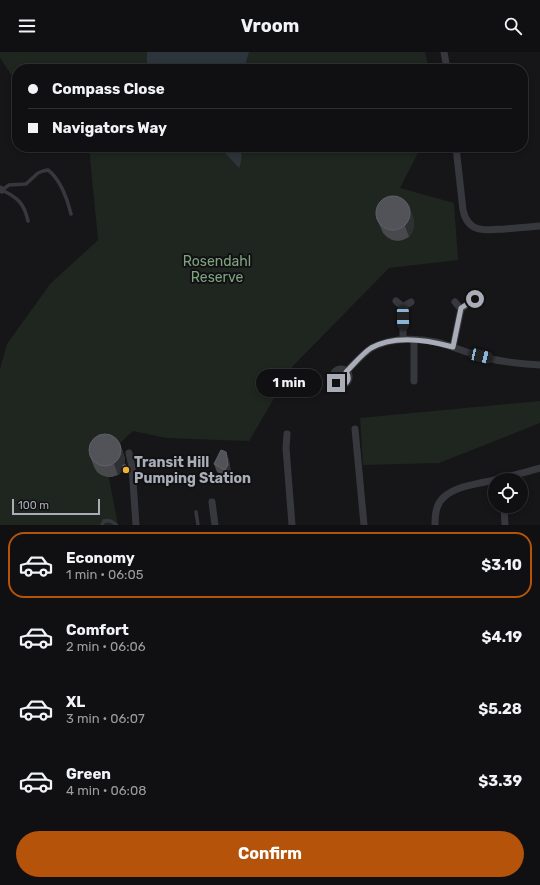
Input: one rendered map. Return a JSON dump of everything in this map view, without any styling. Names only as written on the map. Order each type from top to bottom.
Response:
[{"type":"street","points":[[444,52],[446,64]]},
{"type":"street","points":[[457,152],[463,210],[465,217],[470,224],[476,228],[486,231],[540,226]]},
{"type":"street","points":[[396,301],[403,307],[403,340]]},
{"type":"street","points":[[403,307],[411,302]]},
{"type":"street","points":[[455,302],[461,308]]},
{"type":"street","points":[[453,347],[461,308],[468,304]]},
{"type":"street","points":[[346,372],[372,348],[382,343],[403,340],[436,342],[499,361],[540,364]]},
{"type":"street","points":[[414,340],[414,381]]},
{"type":"street","points":[[355,428],[364,525]]},
{"type":"street","points":[[287,434],[286,448],[292,525]]},
{"type":"street","points":[[129,453],[132,467],[136,525]]},
{"type":"street","points":[[523,473],[540,468]]},
{"type":"street","points":[[435,525],[436,510],[445,496],[457,490],[488,482]]},
{"type":"street","points":[[212,502],[215,525]]},
{"type":"street","points":[[504,513],[505,525]]},
{"type":"lane","points":[[1,190],[9,186],[26,184],[38,173],[48,170],[61,186],[71,214]]},
{"type":"lane","points":[[1,190],[22,204],[28,221]]},
{"type":"lane","points":[[468,304],[475,299]]},
{"type":"lane","points":[[196,512],[198,525]]},
{"type":"lane","points":[[102,525],[104,521],[108,521],[113,522],[116,525]]},
{"type":"green space","points":[[0,52],[425,52],[428,64],[12,64],[12,76],[0,58]]},
{"type":"green space","name":"Rosendahl Reserve","points":[[89,152],[418,152],[400,188],[454,203],[458,260],[389,268],[293,366],[249,441],[166,438],[133,431],[105,457],[118,525],[0,525],[0,369],[7,344],[50,284],[98,240]]},
{"type":"green space","points":[[540,401],[540,423],[439,463],[363,465],[360,418]]},
{"type":"shaded area","points":[[147,52],[249,52],[245,64],[147,64]]},
{"type":"shaded area","points":[[224,152],[241,152],[241,163],[239,168]]},
{"type":"building","points":[[390,196],[396,196],[400,197],[407,203],[410,213],[409,220],[403,227],[396,230],[390,230],[386,229],[379,223],[376,216],[376,210],[377,206],[383,199]]},
{"type":"building","points":[[102,434],[108,434],[117,438],[121,450],[117,462],[108,466],[102,466],[93,462],[89,453],[89,447],[93,438]]},
{"type":"building","points":[[221,450],[226,452],[228,465],[225,470],[214,464]]},
{"type":"building","points":[[123,465],[126,465],[127,469],[123,470]]},
{"type":"place","name":"Transit Hill Pumping Station","points":[[126,470]]},
{"type":"route","points":[[336,383],[339,385],[346,384],[349,378],[346,372],[368,350],[382,343],[403,340],[424,340],[453,347],[461,308],[475,299]]}]
